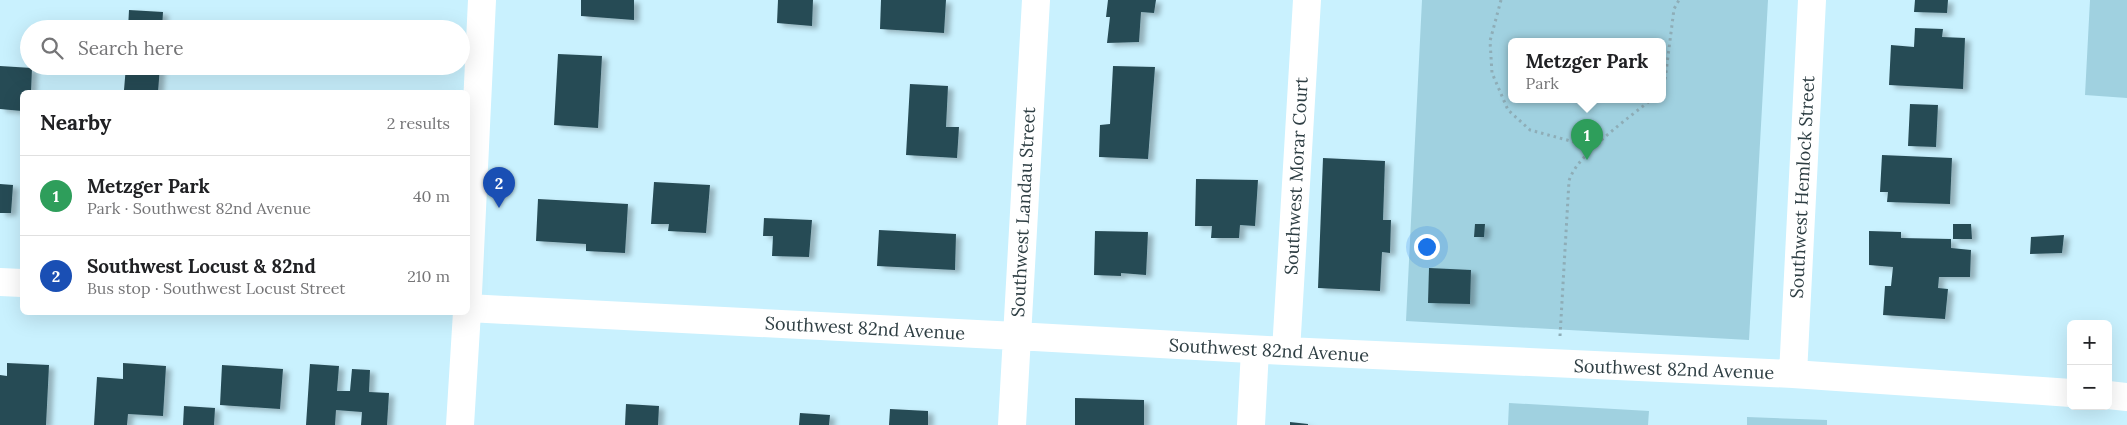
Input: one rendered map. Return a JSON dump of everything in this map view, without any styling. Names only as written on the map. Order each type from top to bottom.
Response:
[{"type":"street","points":[[470,251],[482,0]]},
{"type":"street","name":"Southwest Landau Street","points":[[1012,425],[1036,0]]},
{"type":"street","name":"Southwest Morar Court","points":[[1286,352],[1307,0]]},
{"type":"street","name":"Southwest Hemlock Street","points":[[1794,374],[1812,0]]},
{"type":"street","points":[[0,282],[20,283]]},
{"type":"street","name":"Southwest 82nd Avenue","points":[[470,308],[1286,352],[1794,374],[2067,393]]},
{"type":"street","points":[[460,425],[466,315]]},
{"type":"street","points":[[1251,425],[1255,350]]},
{"type":"street","points":[[2112,395],[2127,396]]},
{"type":"path","points":[[1501,0],[1490,41],[1492,73],[1508,110],[1530,130],[1589,146]]},
{"type":"path","points":[[1666,72],[1674,9],[1679,0]]},
{"type":"path","points":[[1559,364],[1568,190],[1572,171],[1589,152],[1647,103]]},
{"type":"shaded area","points":[[1422,0],[1768,0],[1749,340],[1406,321]]},
{"type":"shaded area","points":[[2090,0],[2127,0],[2127,98],[2085,95]]},
{"type":"shaded area","points":[[1509,403],[1649,411],[1648,425],[1508,425]]},
{"type":"shaded area","points":[[1747,417],[1827,420],[1827,425],[1747,425]]},
{"type":"building","points":[[581,0],[634,0],[634,20],[581,16]]},
{"type":"building","points":[[778,0],[813,0],[812,26],[777,23]]},
{"type":"building","points":[[881,0],[946,0],[944,33],[880,29]]},
{"type":"building","points":[[1108,0],[1156,0],[1154,13],[1141,12],[1139,42],[1107,43],[1110,17],[1106,17]]},
{"type":"building","points":[[1915,0],[1948,0],[1947,13],[1914,12]]},
{"type":"building","points":[[129,10],[163,12],[163,20],[128,20]]},
{"type":"building","points":[[1915,28],[1943,29],[1942,37],[1965,38],[1963,89],[1889,85],[1891,45],[1914,47]]},
{"type":"building","points":[[558,54],[602,56],[598,128],[554,125]]},
{"type":"building","points":[[0,66],[20,67],[20,75],[32,75],[31,90],[20,90],[20,111],[0,109]]},
{"type":"building","points":[[1113,66],[1155,67],[1148,159],[1099,157],[1100,125],[1110,124]]},
{"type":"building","points":[[125,75],[159,75],[158,90],[124,90]]},
{"type":"building","points":[[910,84],[948,86],[946,127],[959,127],[957,158],[906,155]]},
{"type":"building","points":[[1910,104],[1938,105],[1936,147],[1908,146]]},
{"type":"building","points":[[1882,155],[1952,158],[1950,204],[1887,202],[1888,192],[1880,192]]},
{"type":"building","points":[[1323,158],[1385,161],[1383,220],[1391,220],[1390,253],[1382,252],[1380,291],[1318,288]]},
{"type":"building","points":[[1196,179],[1258,180],[1255,226],[1240,225],[1239,238],[1211,238],[1212,226],[1195,226]]},
{"type":"building","points":[[654,182],[710,185],[706,233],[668,231],[669,224],[651,224]]},
{"type":"building","points":[[0,184],[13,185],[11,213],[0,213]]},
{"type":"building","points":[[538,199],[628,204],[625,253],[586,251],[586,244],[536,241]]},
{"type":"building","points":[[764,218],[812,220],[809,257],[772,256],[773,236],[763,236]]},
{"type":"building","points":[[1475,224],[1485,224],[1484,237],[1474,237]]},
{"type":"building","points":[[1953,224],[1971,224],[1972,239],[1953,239]]},
{"type":"building","points":[[879,230],[956,234],[955,270],[877,266]]},
{"type":"building","points":[[1095,231],[1148,232],[1146,275],[1121,273],[1121,276],[1094,275]]},
{"type":"building","points":[[1869,231],[1901,232],[1901,238],[1951,239],[1951,248],[1971,250],[1970,277],[1939,277],[1938,288],[1948,289],[1945,319],[1883,315],[1885,286],[1891,286],[1893,267],[1869,265]]},
{"type":"building","points":[[2064,235],[2062,253],[2030,254],[2031,237]]},
{"type":"building","points":[[1429,268],[1471,270],[1470,304],[1428,303]]},
{"type":"building","points":[[7,363],[49,365],[46,425],[0,425],[0,375],[7,376]]},
{"type":"building","points":[[123,363],[166,366],[163,416],[128,414],[127,425],[94,425],[97,377],[123,379]]},
{"type":"building","points":[[310,364],[339,366],[337,391],[350,391],[352,369],[370,370],[369,392],[389,393],[387,425],[361,425],[362,412],[336,410],[335,425],[306,425]]},
{"type":"building","points":[[222,365],[283,369],[280,409],[220,405]]},
{"type":"building","points":[[1075,398],[1144,400],[1144,425],[1075,425]]},
{"type":"building","points":[[626,404],[659,406],[658,425],[625,425]]},
{"type":"building","points":[[184,406],[215,408],[214,425],[183,425]]},
{"type":"building","points":[[890,409],[928,411],[928,425],[889,425]]},
{"type":"building","points":[[800,413],[830,415],[829,425],[799,425]]},
{"type":"building","points":[[1290,422],[1308,424],[1308,425],[1290,425]]},
{"type":"place","name":"Metzger Park","points":[[1587,160]]},
{"type":"place","name":"Southwest Locust & 82nd","points":[[499,208]]}]
